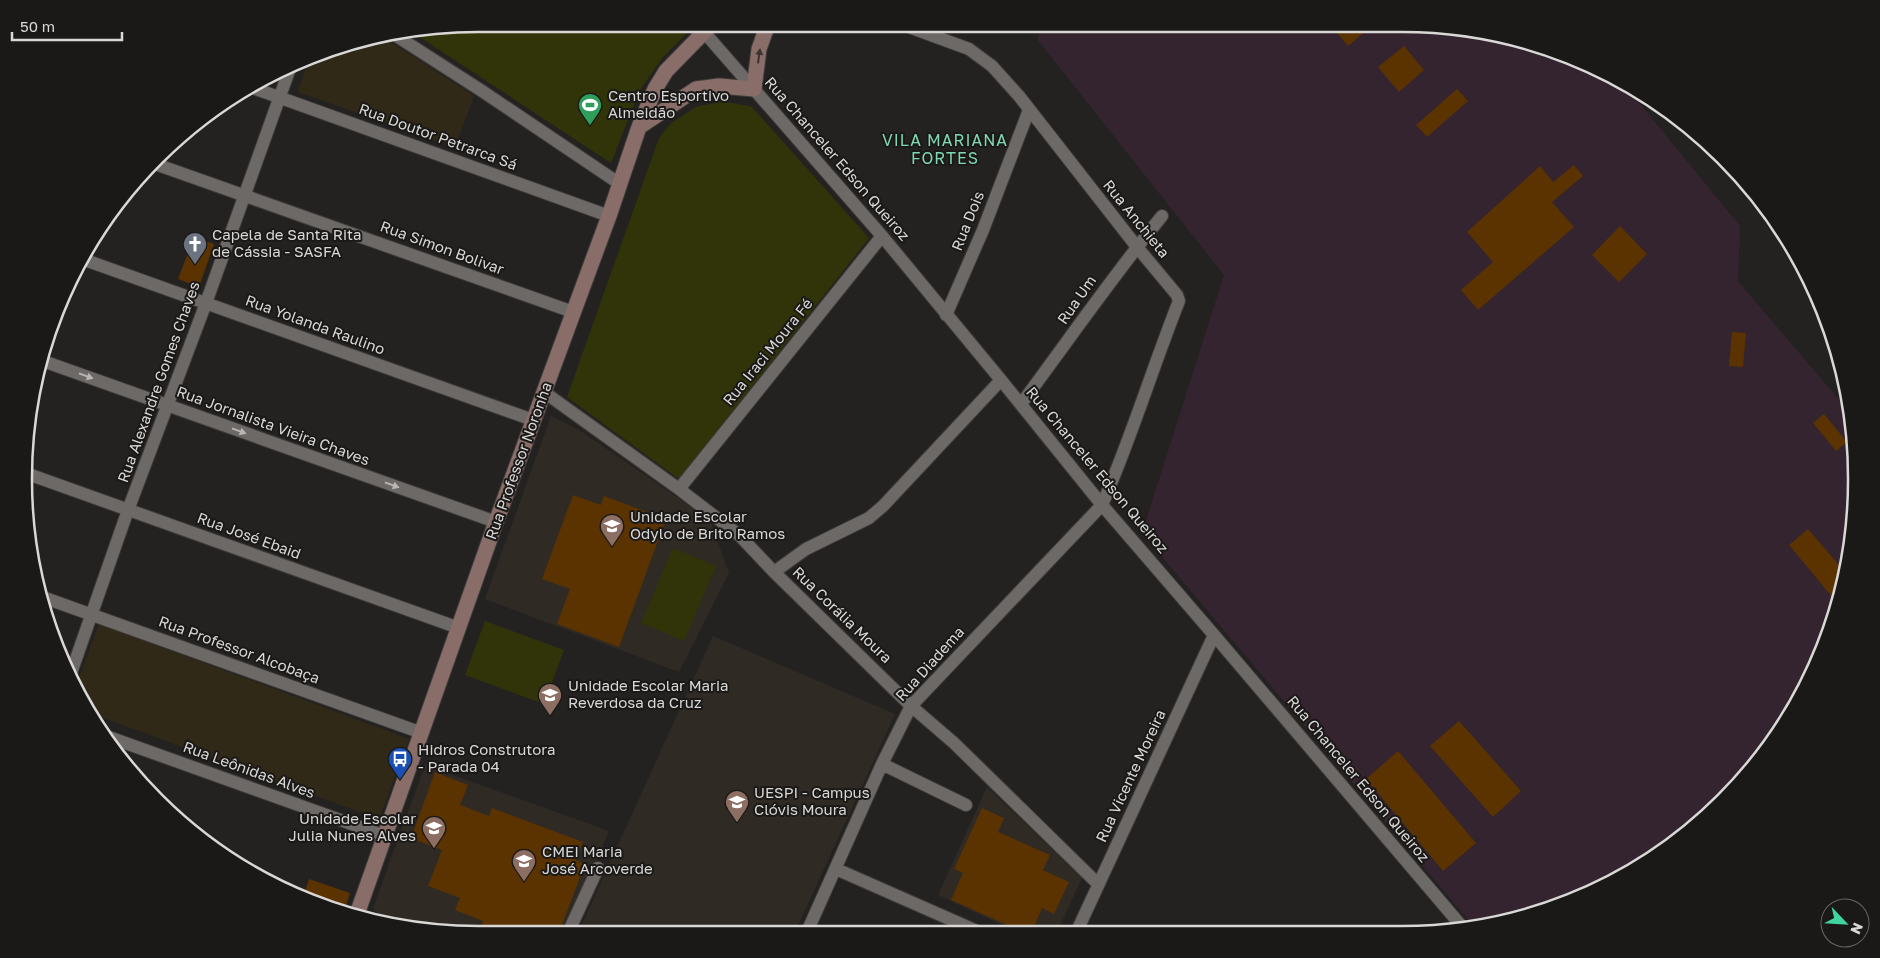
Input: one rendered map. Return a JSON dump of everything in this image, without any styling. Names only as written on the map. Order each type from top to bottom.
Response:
[{"type":"street","name":"Rua Professor Noronha","points":[[359,909],[496,522],[609,216],[639,127],[654,89],[666,71],[704,32]]},
{"type":"street","name":"Rua Chanceler Edson Queiroz","points":[[711,32],[754,89],[882,236],[1021,404],[1102,506],[1458,922]]},
{"type":"street","points":[[639,127],[696,89],[719,86],[754,89],[759,49],[765,32]]},
{"type":"street","name":"Rua Anchieta","points":[[923,32],[962,46],[979,55],[1008,83],[1137,247],[1178,295],[1179,301],[1158,354],[1119,467],[1102,506]]},
{"type":"street","points":[[402,39],[620,184]]},
{"type":"street","name":"Rua Alexandre Gomes Chaves","points":[[74,666],[128,510],[206,303],[287,77]]},
{"type":"street","name":"Rua Doutor Petrarca Sá","points":[[259,90],[609,216]]},
{"type":"street","name":"Rua Dois","points":[[946,315],[983,230],[1029,110]]},
{"type":"street","name":"Rua Simon Bolivar","points":[[160,166],[573,312]]},
{"type":"street","name":"Rua Um","points":[[1021,404],[1100,294],[1162,216]]},
{"type":"street","name":"Rua Iraci Moura Fé","points":[[679,489],[882,236]]},
{"type":"street","name":"Rua Yolanda Raulino","points":[[89,262],[534,420]]},
{"type":"street","name":"Rua Jornalista Vieira Chaves","points":[[48,363],[496,522]]},
{"type":"street","points":[[774,572],[806,549],[861,522],[883,506],[1001,380]]},
{"type":"street","name":"Rua Corália Moura","points":[[544,392],[679,489],[738,535],[911,706],[954,743],[1098,884]]},
{"type":"street","name":"Rua José Ebaid","points":[[32,475],[459,628]]},
{"type":"street","name":"Rua Diadema","points":[[811,926],[882,764],[911,706],[1102,506]]},
{"type":"street","name":"Rua Professor Alcobaça","points":[[49,599],[422,733]]},
{"type":"street","name":"Rua Vicente Moreira","points":[[1080,926],[1214,635]]},
{"type":"street","name":"Rua Leônidas Alves","points":[[117,740],[385,836]]},
{"type":"street","points":[[882,764],[966,805]]},
{"type":"street","points":[[571,926],[598,868]]},
{"type":"street","points":[[836,869],[965,926]]},
{"type":"shaded area","points":[[1040,32],[1430,33],[1488,41],[1545,56],[1572,66],[1637,101],[1740,226],[1738,281],[1841,402],[1847,450],[1847,508],[1844,537],[1832,595],[1814,650],[1788,702],[1755,751],[1717,795],[1695,815],[1673,833],[1624,866],[1572,892],[1517,910],[1468,920],[1142,533],[1224,275],[1037,39]]},
{"type":"shaded area","points":[[390,42],[474,96],[455,147],[298,92],[306,67],[335,56]]},
{"type":"shaded area","name":"Unidade Escolar Odylo de Brito Ramos","points":[[551,416],[581,431],[710,520],[729,573],[679,672],[485,599]]},
{"type":"shaded area","points":[[99,624],[409,739],[379,819],[102,717],[79,677]]},
{"type":"shaded area","name":"UESPI - Campus Clóvis Moura","points":[[713,636],[895,714],[798,926],[581,926]]},
{"type":"shaded area","points":[[425,765],[609,831],[567,926],[450,925],[392,917],[377,913],[373,908]]},
{"type":"shaded area","points":[[987,787],[1082,878],[1060,926],[1004,926],[938,895]]},
{"type":"green space","name":"Centro Esportivo Almeidão","points":[[479,32],[688,32],[663,57],[640,90],[611,163],[419,36]]},
{"type":"green space","points":[[723,101],[752,107],[869,238],[679,479],[567,397],[659,138],[670,124],[696,107]]},
{"type":"green space","points":[[673,548],[716,566],[684,641],[641,623]]},
{"type":"green space","points":[[485,621],[564,650],[544,704],[465,675]]},
{"type":"building","points":[[1336,32],[1365,32],[1348,46]]},
{"type":"building","points":[[1404,46],[1424,70],[1399,92],[1378,67]]},
{"type":"building","points":[[1457,89],[1468,101],[1427,137],[1416,125]]},
{"type":"building","points":[[1574,165],[1583,176],[1552,202],[1574,227],[1478,310],[1461,290],[1493,262],[1467,232],[1540,166],[1553,182]]},
{"type":"building","points":[[1620,226],[1647,254],[1619,282],[1592,255]]},
{"type":"building","name":"Capela de Santa Rita de Cássia - SASFA","points":[[191,236],[214,244],[199,287],[178,279],[190,248],[187,246]]},
{"type":"building","points":[[1732,332],[1746,333],[1743,367],[1729,366]]},
{"type":"building","points":[[1824,414],[1846,443],[1836,451],[1813,423]]},
{"type":"building","points":[[573,495],[601,505],[604,496],[666,519],[619,647],[557,624],[570,589],[542,579]]},
{"type":"building","points":[[1808,529],[1839,565],[1832,596],[1789,545]]},
{"type":"building","points":[[1459,721],[1521,791],[1493,817],[1430,746]]},
{"type":"building","points":[[1398,751],[1476,843],[1443,871],[1366,779]]},
{"type":"building","name":"CMEI Maria José Arcoverde","points":[[435,772],[468,785],[460,805],[489,816],[492,808],[583,842],[576,860],[585,864],[562,926],[481,926],[483,921],[455,910],[460,898],[428,886],[442,850],[411,838]]},
{"type":"building","points":[[982,808],[1004,818],[998,832],[1050,855],[1043,870],[1069,882],[1054,914],[1042,908],[1034,926],[1010,926],[951,900],[963,873],[954,869]]},
{"type":"building","points":[[309,879],[350,893],[346,905],[305,891]]},
{"type":"place","name":"Centro Esportivo Almeidão","points":[[590,126]]},
{"type":"place","name":"Capela de Santa Rita de Cássia - SASFA","points":[[195,265]]},
{"type":"place","name":"Unidade Escolar Odylo de Brito Ramos","points":[[612,547]]},
{"type":"place","name":"Unidade Escolar Maria Reverdosa da Cruz","points":[[550,716]]},
{"type":"place","name":"Hidros Construtora - Parada 04","points":[[400,780]]},
{"type":"place","name":"UESPI - Campus Clóvis Moura","points":[[737,823]]},
{"type":"place","name":"Unidade Escolar Julia Nunes Alves","points":[[434,849]]},
{"type":"place","name":"CMEI Maria José Arcoverde","points":[[524,882]]},
{"type":"district","name":"VILA MARIANA FORTES","points":[[945,149]]}]
